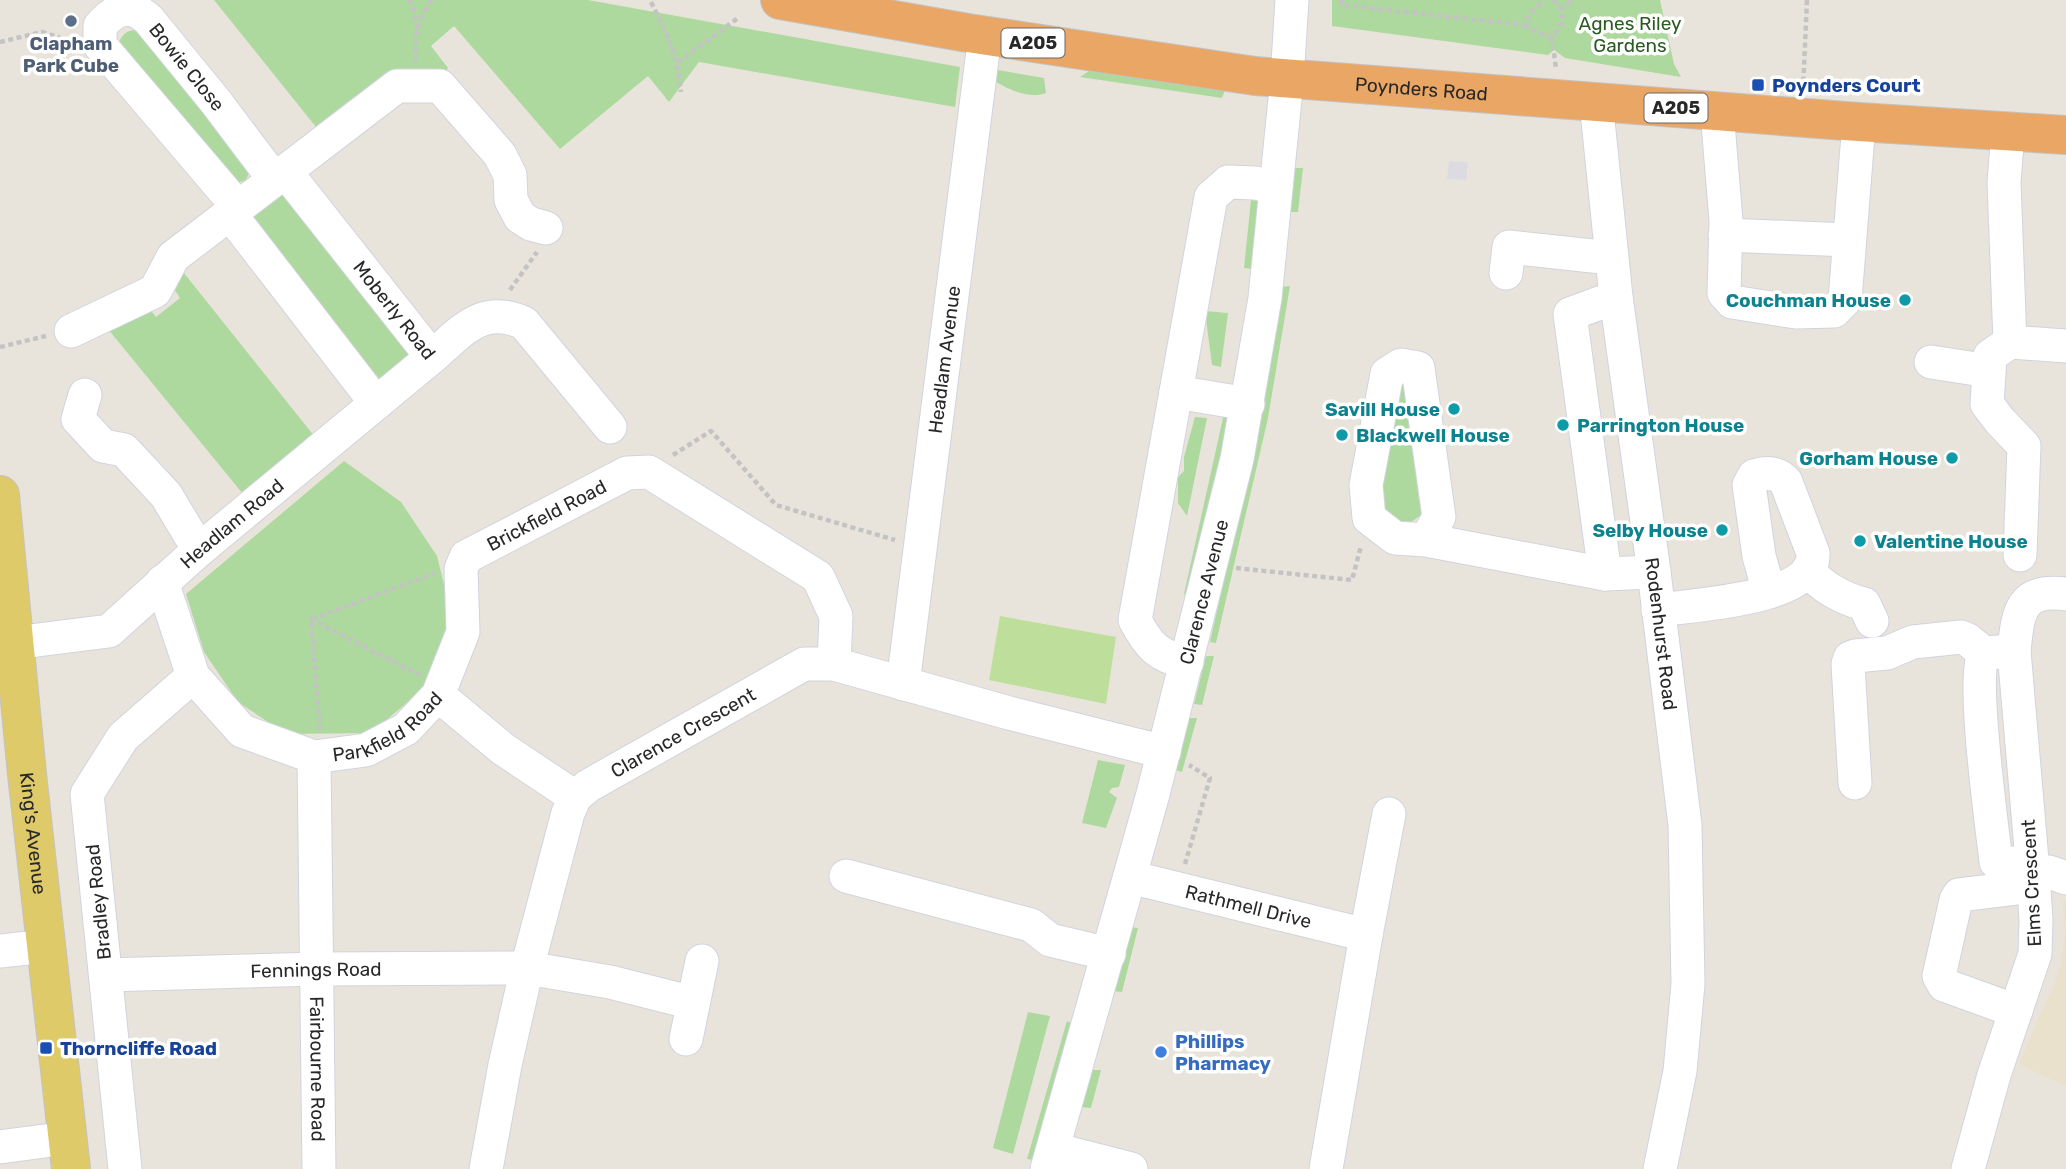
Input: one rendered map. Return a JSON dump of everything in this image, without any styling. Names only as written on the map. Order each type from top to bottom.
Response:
[{"type":"highway","name":"Poynders Road","points":[[780,0],[985,35],[1287,79],[2066,135]]},
{"type":"main road","name":"King's Avenue","points":[[0,495],[4,569],[69,1153]]},
{"type":"street","name":"Clarence Avenue","points":[[1050,1159],[1130,877],[1176,759],[1187,662],[1248,404],[1264,309],[1287,79],[1292,0]]},
{"type":"street","name":"Bowie Close","points":[[100,45],[100,26],[109,16],[119,10],[132,9],[140,12],[279,175]]},
{"type":"street","name":"Headlam Avenue","points":[[903,684],[985,35]]},
{"type":"street","points":[[100,45],[234,210],[376,403]]},
{"type":"street","points":[[71,331],[155,291],[173,257],[397,86],[440,86],[500,155],[510,175],[510,200],[520,216],[531,224],[546,228]]},
{"type":"street","name":"Rodenhurst Road","points":[[1578,99],[1611,258],[1685,825],[1688,984],[1680,1071],[1660,1169]]},
{"type":"street","points":[[1717,111],[1726,220],[1724,293],[1732,302],[1796,312],[1834,311],[1845,300],[1859,122]]},
{"type":"street","points":[[2008,132],[2004,182],[2010,342]]},
{"type":"street","name":"Moberly Road","points":[[279,175],[432,357],[472,323],[500,316]]},
{"type":"street","points":[[1187,662],[1172,659],[1148,644],[1135,620],[1211,197],[1228,182],[1276,187]]},
{"type":"street","points":[[1725,234],[1849,240]]},
{"type":"street","points":[[1506,273],[1509,247],[1611,258]]},
{"type":"street","points":[[1605,574],[1570,314],[1615,296]]},
{"type":"street","points":[[500,316],[507,315],[524,323],[610,427]]},
{"type":"street","points":[[2020,555],[2024,446],[1987,404],[1990,356],[2010,342],[2066,345]]},
{"type":"street","name":"Headlam Road","points":[[14,643],[109,631],[198,550],[432,357]]},
{"type":"street","points":[[1931,362],[1989,372]]},
{"type":"street","points":[[1426,540],[1439,517],[1418,368],[1401,365],[1387,374],[1366,485],[1369,518],[1395,537],[1426,540],[1605,574],[1654,572]]},
{"type":"street","points":[[1175,392],[1248,404]]},
{"type":"street","points":[[85,395],[78,419],[103,446],[124,450],[166,495],[198,550]]},
{"type":"street","points":[[638,472],[818,577],[836,616],[834,664]]},
{"type":"street","name":"Brickfield Road","points":[[465,560],[638,472]]},
{"type":"street","points":[[1658,610],[1729,601],[1769,592],[1791,584],[1808,570],[1812,564],[1813,553],[1786,482],[1775,474],[1754,476],[1749,485],[1759,556],[1769,592]]},
{"type":"street","name":"Parkfield Road","points":[[162,582],[193,676],[242,731],[318,757],[366,750],[406,729],[440,691],[463,632],[461,569],[465,560]]},
{"type":"street","points":[[1808,570],[1814,578],[1847,600],[1864,604],[1872,621]]},
{"type":"street","name":"Elms Crescent","points":[[1968,1169],[1990,1086],[2035,954],[2033,873],[1999,652],[2023,604],[2051,594]]},
{"type":"street","points":[[1855,783],[1848,664],[1850,658],[1887,653],[1913,642],[1961,637],[1999,652]]},
{"type":"street","name":"Clarence Crescent","points":[[575,797],[589,786],[804,664],[834,664],[1176,759]]},
{"type":"street","name":"Bradley Road","points":[[125,1169],[88,794],[123,737],[193,676]]},
{"type":"street","points":[[440,691],[503,749],[575,797],[568,813],[527,968],[505,1065],[486,1169]]},
{"type":"street","name":"Fairbourne Road","points":[[318,757],[319,1169]]},
{"type":"street","points":[[1326,1169],[1389,814]]},
{"type":"street","points":[[2016,1011],[1944,985],[1939,976],[1956,900],[1959,895],[2033,873],[2049,872],[2066,878]]},
{"type":"street","points":[[846,876],[1031,925],[1050,940],[1109,954]]},
{"type":"street","name":"Rathmell Drive","points":[[1130,877],[1366,935]]},
{"type":"street","points":[[0,951],[46,946]]},
{"type":"street","points":[[686,1039],[702,961]]},
{"type":"street","name":"Fennings Road","points":[[106,975],[318,969],[527,968],[610,982],[693,1003]]},
{"type":"street","points":[[0,1147],[69,1153]]},
{"type":"street","points":[[1050,1159],[1131,1169]]},
{"type":"path","points":[[409,0],[418,31]]},
{"type":"path","points":[[418,86],[414,48],[424,10],[432,0]]},
{"type":"path","points":[[1341,0],[1341,5],[1525,24],[1538,33],[1552,37]]},
{"type":"path","points":[[1525,24],[1529,13],[1544,0]]},
{"type":"path","points":[[1552,37],[1562,26],[1563,17],[1553,0]]},
{"type":"path","points":[[1560,9],[1573,0]]},
{"type":"path","points":[[1801,117],[1807,0]]},
{"type":"path","points":[[651,2],[678,62],[681,92]]},
{"type":"path","points":[[678,62],[738,18]]},
{"type":"path","points":[[0,42],[42,32],[89,47],[100,45]]},
{"type":"path","points":[[1552,37],[1578,99]]},
{"type":"path","points":[[500,316],[504,298],[523,275],[543,243],[546,228]]},
{"type":"path","points":[[0,346],[71,331]]},
{"type":"path","points":[[638,472],[711,431],[776,505],[898,541],[920,544]]},
{"type":"path","points":[[1212,565],[1352,580],[1369,518]]},
{"type":"path","points":[[311,619],[465,560]]},
{"type":"path","points":[[311,619],[440,691]]},
{"type":"path","points":[[311,619],[318,757]]},
{"type":"path","points":[[1176,759],[1210,778],[1182,877]]},
{"type":"shaded area","points":[[1449,161],[1468,162],[1466,180],[1447,179]]},
{"type":"shaded area","points":[[2062,901],[2066,902],[2066,1086],[2019,1065],[2053,988],[2061,963],[2065,930]]},
{"type":"green space","points":[[214,0],[588,0],[960,67],[955,107],[699,62],[669,102],[648,76],[560,149],[454,26],[431,46],[448,68],[437,84],[316,127]]},
{"type":"green space","name":"Agnes Riley Gardens","points":[[1332,0],[1660,0],[1674,64],[1681,77],[1565,58],[1554,50],[1548,55],[1332,26]]},
{"type":"green space","points":[[135,30],[145,34],[249,173],[246,180],[230,181],[118,44],[124,34]]},
{"type":"green space","points":[[992,69],[1044,78],[1046,93],[1032,95],[1010,89],[990,78]]},
{"type":"green space","points":[[1089,71],[1225,90],[1222,98],[1080,77]]},
{"type":"green space","points":[[1294,168],[1303,168],[1298,212],[1290,212]]},
{"type":"green space","points":[[1252,190],[1261,191],[1255,269],[1244,268]]},
{"type":"green space","points":[[280,194],[290,197],[414,357],[383,381],[376,378],[252,216]]},
{"type":"green space","points":[[184,273],[315,437],[243,494],[103,323],[148,307],[156,317],[180,298],[174,289]]},
{"type":"green space","points":[[1290,286],[1268,418],[1216,643],[1210,642],[1265,399],[1281,287]]},
{"type":"green space","points":[[1205,311],[1228,313],[1221,367],[1212,365]]},
{"type":"green space","points":[[1405,381],[1424,513],[1404,527],[1378,511],[1389,386]]},
{"type":"green space","points":[[1227,400],[1233,415],[1190,597],[1184,594]]},
{"type":"green space","points":[[1195,417],[1207,418],[1187,516],[1178,503],[1178,477],[1184,471],[1184,457]]},
{"type":"green space","points":[[344,461],[401,502],[437,556],[453,621],[429,684],[371,733],[286,734],[238,702],[204,652],[186,594]]},
{"type":"green space","points":[[1000,616],[1116,637],[1106,704],[989,680]]},
{"type":"green space","points":[[1206,656],[1214,656],[1202,705],[1194,704]]},
{"type":"green space","points":[[1189,718],[1197,718],[1182,772],[1176,770]]},
{"type":"green space","points":[[1098,760],[1125,765],[1119,787],[1112,788],[1109,792],[1117,798],[1106,828],[1082,823]]},
{"type":"green space","points":[[1131,927],[1138,928],[1122,992],[1114,991]]},
{"type":"green space","points":[[1028,1012],[1050,1016],[1013,1154],[993,1148]]},
{"type":"green space","points":[[1067,1021],[1075,1026],[1033,1160],[1027,1159]]},
{"type":"green space","points":[[1092,1070],[1101,1070],[1091,1108],[1081,1107]]},
{"type":"place","name":"Clapham Park Cube","points":[[71,21]]},
{"type":"place","name":"Poynders Court","points":[[1758,85]]},
{"type":"place","name":"Couchman House","points":[[1905,300]]},
{"type":"place","name":"Savill House","points":[[1454,409]]},
{"type":"place","name":"Parrington House","points":[[1563,425]]},
{"type":"place","name":"Blackwell House","points":[[1342,435]]},
{"type":"place","name":"Gorham House","points":[[1952,458]]},
{"type":"place","name":"Selby House","points":[[1722,530]]},
{"type":"place","name":"Valentine House","points":[[1860,541]]},
{"type":"place","name":"Thorncliffe Road","points":[[46,1048]]},
{"type":"place","name":"Phillips Pharmacy","points":[[1161,1052]]}]
